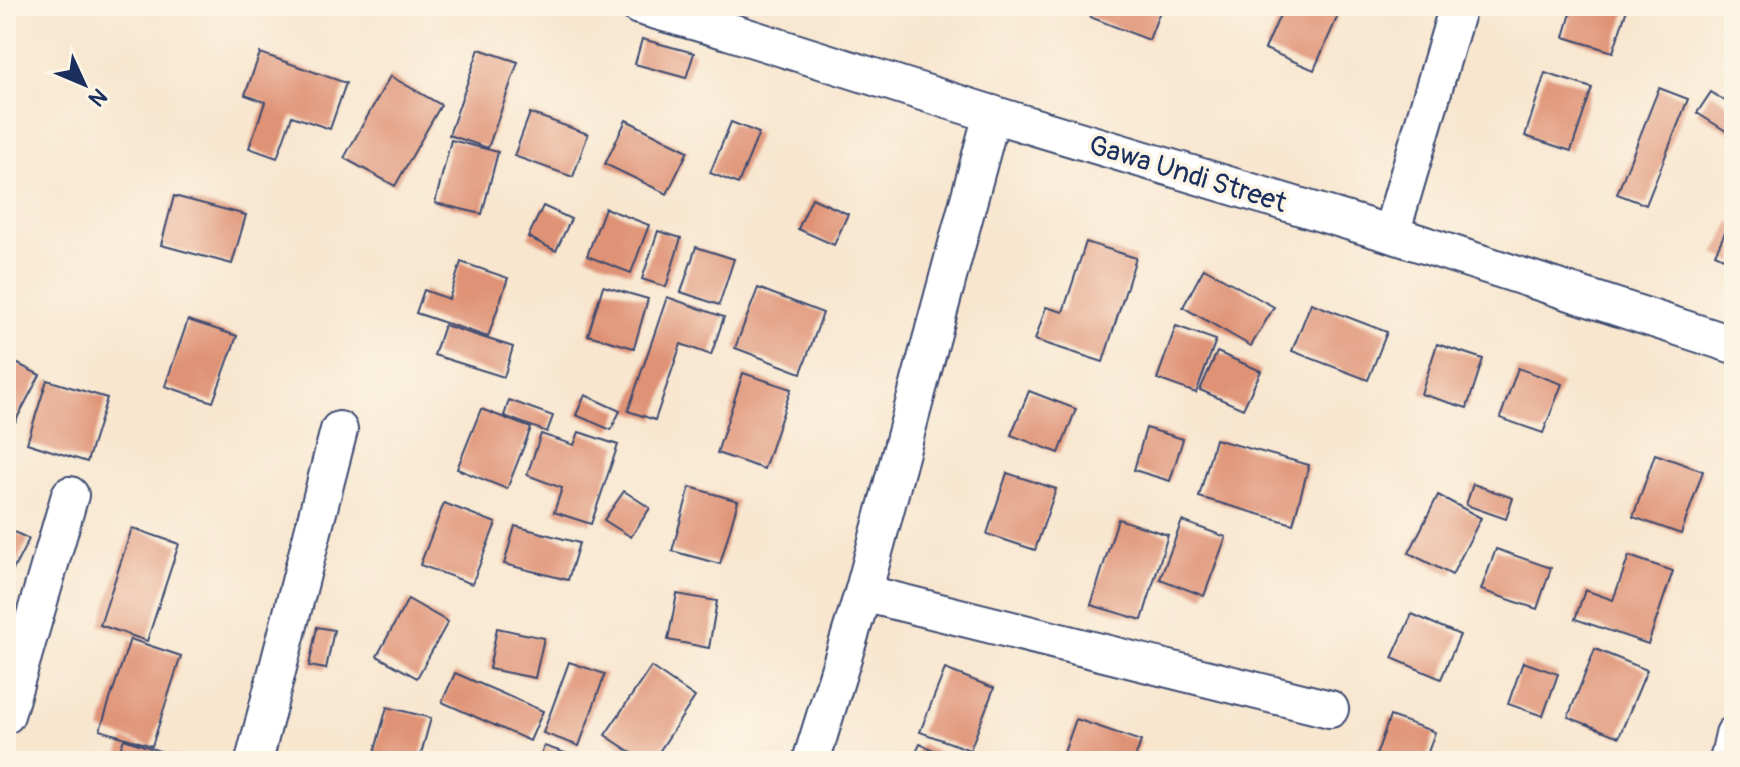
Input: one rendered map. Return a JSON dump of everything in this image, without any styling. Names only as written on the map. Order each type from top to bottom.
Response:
[{"type":"street","name":"Gawa Undi Street","points":[[639,6],[731,18],[992,114],[1391,234],[1734,345]]},
{"type":"street","points":[[1391,234],[1458,6]]},
{"type":"street","points":[[811,761],[863,593],[992,114]]},
{"type":"street","points":[[254,761],[339,430]]},
{"type":"street","points":[[6,715],[70,495]]},
{"type":"street","points":[[863,593],[1330,709]]},
{"type":"street","points":[[1728,761],[1734,734]]},
{"type":"building","points":[[1094,6],[1162,6],[1149,40],[1090,17]]},
{"type":"building","points":[[1284,6],[1328,6],[1340,11],[1314,70],[1265,49]]},
{"type":"building","points":[[1573,6],[1628,6],[1613,52],[1564,37]]},
{"type":"building","points":[[642,39],[694,53],[686,78],[635,64]]},
{"type":"building","points":[[479,49],[518,62],[488,148],[449,135]]},
{"type":"building","points":[[260,53],[346,83],[330,129],[292,116],[277,158],[249,148],[265,102],[245,95]]},
{"type":"building","points":[[1545,73],[1592,88],[1571,151],[1525,136]]},
{"type":"building","points":[[390,76],[441,105],[395,186],[344,158]]},
{"type":"building","points":[[1659,88],[1688,99],[1646,205],[1617,194]]},
{"type":"building","points":[[1711,92],[1734,107],[1734,136],[1697,113]]},
{"type":"building","points":[[530,113],[588,134],[573,177],[514,156]]},
{"type":"building","points":[[626,120],[688,151],[667,194],[605,164]]},
{"type":"building","points":[[731,122],[759,133],[738,184],[710,173]]},
{"type":"building","points":[[451,140],[498,152],[482,214],[435,203]]},
{"type":"building","points":[[174,196],[246,215],[232,264],[161,245]]},
{"type":"building","points":[[812,198],[848,214],[834,245],[798,229]]},
{"type":"building","points":[[543,206],[571,219],[556,251],[528,237]]},
{"type":"building","points":[[605,208],[649,225],[631,273],[587,256]]},
{"type":"building","points":[[1730,222],[1734,224],[1734,263],[1715,254]]},
{"type":"building","points":[[658,231],[681,238],[666,287],[642,279]]},
{"type":"building","points":[[1086,242],[1136,258],[1103,362],[1035,340],[1046,307],[1063,312]]},
{"type":"building","points":[[696,247],[734,259],[719,305],[681,292]]},
{"type":"building","points":[[461,262],[508,278],[488,337],[416,313],[424,290],[449,299]]},
{"type":"building","points":[[1204,268],[1274,307],[1251,346],[1183,307]]},
{"type":"building","points":[[603,286],[648,299],[634,348],[588,335]]},
{"type":"building","points":[[758,288],[823,313],[801,373],[735,348]]},
{"type":"building","points":[[667,297],[724,317],[711,355],[681,344],[655,420],[628,411]]},
{"type":"building","points":[[1311,303],[1387,332],[1368,380],[1292,351]]},
{"type":"building","points":[[188,320],[237,336],[213,402],[165,386]]},
{"type":"building","points":[[444,325],[513,347],[504,377],[434,355]]},
{"type":"building","points":[[1176,326],[1216,340],[1196,393],[1157,379]]},
{"type":"building","points":[[1437,344],[1483,359],[1467,408],[1421,394]]},
{"type":"building","points":[[1217,352],[1261,371],[1243,409],[1200,390]]},
{"type":"building","points":[[6,358],[40,375],[6,439]]},
{"type":"building","points":[[1518,368],[1562,384],[1543,433],[1500,418]]},
{"type":"building","points":[[743,373],[791,389],[764,469],[717,453]]},
{"type":"building","points":[[47,380],[107,398],[87,462],[27,443]]},
{"type":"building","points":[[1029,391],[1076,409],[1059,453],[1011,435]]},
{"type":"building","points":[[585,395],[620,411],[611,430],[576,415]]},
{"type":"building","points":[[509,400],[553,416],[547,432],[504,416]]},
{"type":"building","points":[[481,409],[531,428],[507,489],[457,469]]},
{"type":"building","points":[[1146,428],[1183,439],[1170,481],[1134,470]]},
{"type":"building","points":[[579,432],[618,445],[591,524],[554,512],[562,488],[527,475],[541,434],[574,445]]},
{"type":"building","points":[[1215,439],[1309,465],[1293,524],[1199,497]]},
{"type":"building","points":[[1655,454],[1703,471],[1681,534],[1633,517]]},
{"type":"building","points":[[1007,473],[1056,489],[1035,550],[987,534]]},
{"type":"building","points":[[1473,484],[1513,498],[1506,519],[1466,505]]},
{"type":"building","points":[[690,487],[738,501],[720,564],[672,551]]},
{"type":"building","points":[[624,491],[650,508],[631,537],[604,520]]},
{"type":"building","points":[[1438,495],[1481,518],[1452,575],[1409,553]]},
{"type":"building","points":[[444,503],[496,523],[472,584],[420,565]]},
{"type":"building","points":[[1118,519],[1168,535],[1142,620],[1091,605]]},
{"type":"building","points":[[1182,521],[1226,537],[1204,596],[1160,579]]},
{"type":"building","points":[[515,526],[579,543],[568,580],[504,564]]},
{"type":"building","points":[[6,528],[29,539],[8,580],[6,579]]},
{"type":"building","points":[[132,528],[179,544],[147,641],[100,625]]},
{"type":"building","points":[[1496,549],[1551,568],[1537,609],[1481,590]]},
{"type":"building","points":[[1629,556],[1673,571],[1648,644],[1575,619],[1585,590],[1613,600]]},
{"type":"building","points":[[677,594],[717,601],[709,648],[668,640]]},
{"type":"building","points":[[408,599],[448,622],[417,678],[377,656]]},
{"type":"building","points":[[1412,614],[1460,635],[1441,679],[1392,658]]},
{"type":"building","points":[[317,627],[334,630],[326,669],[309,666]]},
{"type":"building","points":[[497,628],[544,638],[535,678],[489,669]]},
{"type":"building","points":[[130,639],[181,656],[152,746],[100,730]]},
{"type":"building","points":[[1595,649],[1647,670],[1619,737],[1568,717]]},
{"type":"building","points":[[569,662],[605,674],[579,746],[543,733]]},
{"type":"building","points":[[1523,662],[1558,674],[1543,716],[1508,704]]},
{"type":"building","points":[[651,667],[695,697],[653,761],[644,761],[605,735]]},
{"type":"building","points":[[945,669],[994,688],[970,750],[920,732]]},
{"type":"building","points":[[455,673],[543,711],[530,741],[442,702]]},
{"type":"building","points":[[387,707],[431,718],[419,761],[372,761]]},
{"type":"building","points":[[1390,716],[1435,732],[1425,761],[1374,761]]},
{"type":"building","points":[[1076,719],[1141,741],[1134,761],[1061,761]]},
{"type":"building","points":[[124,739],[186,760],[186,761],[116,761]]},
{"type":"building","points":[[920,744],[959,761],[912,761]]},
{"type":"building","points":[[544,746],[571,755],[569,761],[539,761]]}]
